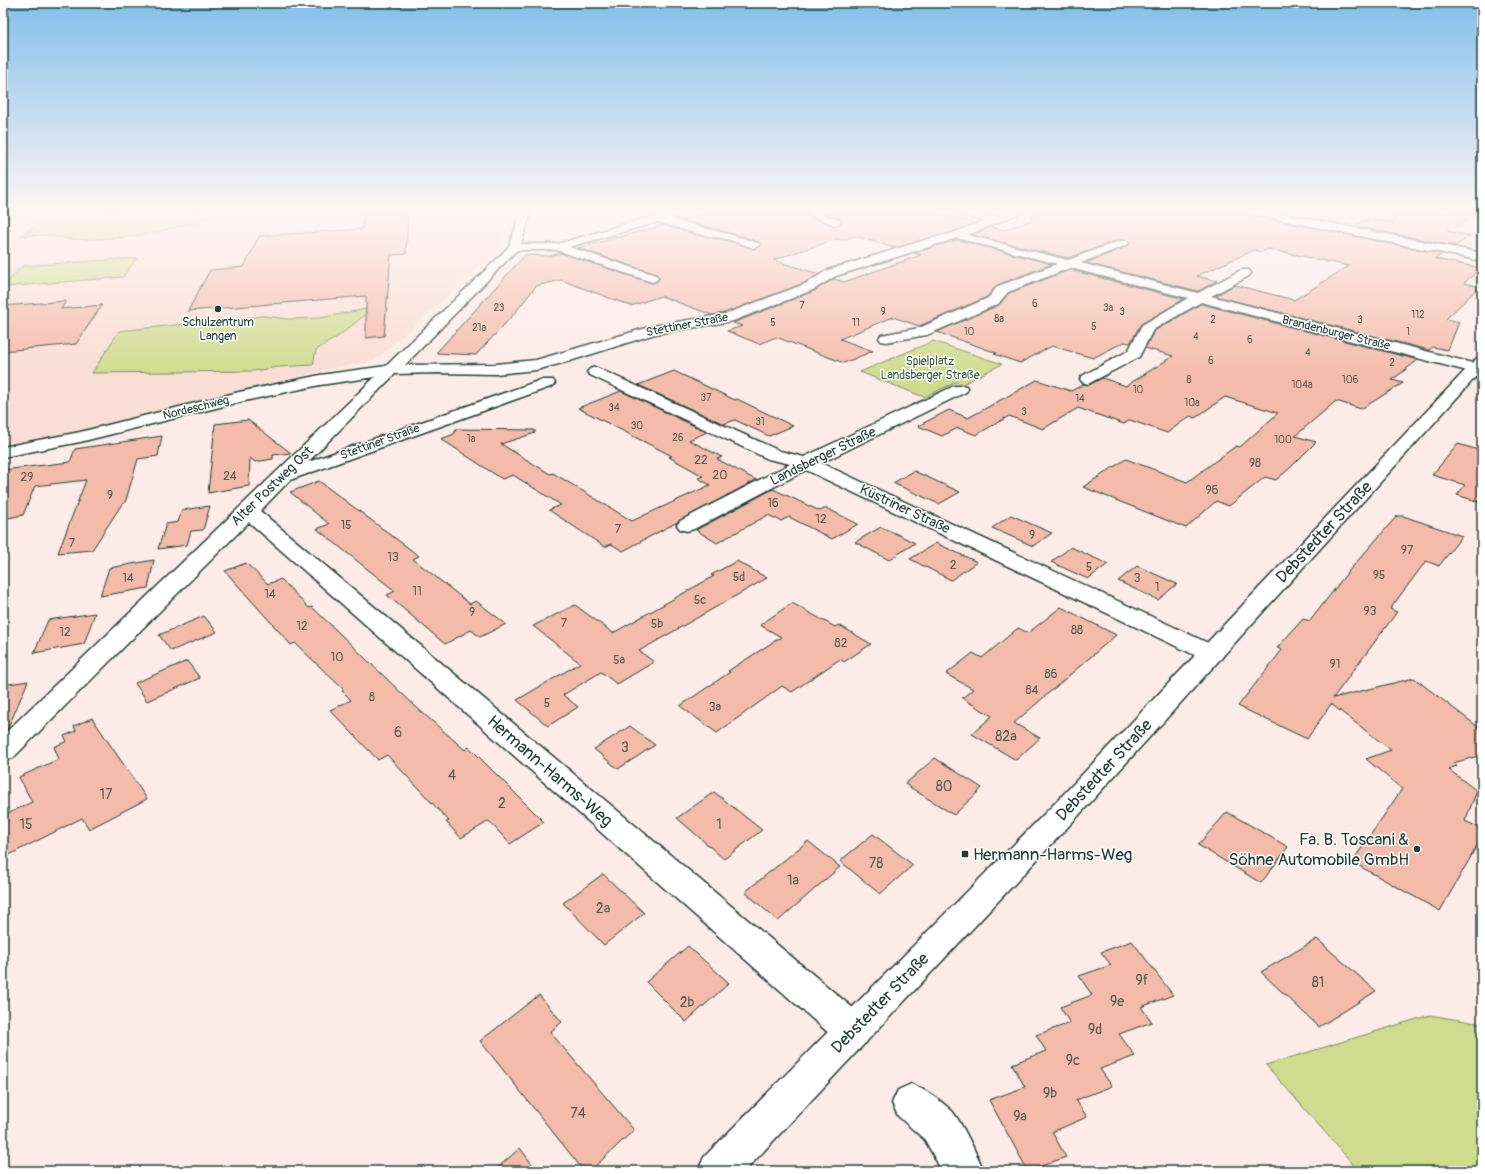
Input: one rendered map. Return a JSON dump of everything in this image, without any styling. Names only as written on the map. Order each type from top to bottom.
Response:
[{"type":"street","name":"Alter Postweg Ost","points":[[3,751],[496,267]]},
{"type":"street","points":[[618,267],[652,278]]},
{"type":"street","name":"Stettiner Straße","points":[[391,370],[438,368],[496,369],[536,365],[565,358],[653,330],[728,318],[809,287],[832,274],[854,267]]},
{"type":"street","points":[[886,338],[922,332],[993,301],[1003,289],[1061,267]]},
{"type":"street","name":"Brandenburger Straße","points":[[1079,267],[1198,298],[1478,365]]},
{"type":"street","points":[[1088,379],[1134,354],[1147,328],[1198,298],[1245,273]]},
{"type":"street","name":"Debstedter Straße","points":[[718,1171],[1069,808],[1478,365]]},
{"type":"street","name":"Nordeschweg","points":[[3,452],[80,437],[239,397],[320,380],[391,370]]},
{"type":"street","name":"Küstriner Straße","points":[[595,372],[774,455],[806,463],[1212,654]]},
{"type":"street","name":"Stettiner Straße","points":[[282,478],[547,383]]},
{"type":"street","name":"Landsberger Straße","points":[[688,525],[806,463],[960,389]]},
{"type":"street","name":"Hermann-Harms-Weg","points":[[247,510],[853,1031]]},
{"type":"street","points":[[911,1103],[939,1126],[964,1171]]},
{"type":"shaded area","name":"Schulzentrum Langen","points":[[3,267],[480,267],[374,361],[324,370],[79,432],[3,446]]},
{"type":"green space","points":[[21,267],[131,267],[123,277],[3,287]]},
{"type":"green space","points":[[366,309],[365,315],[340,335],[316,350],[313,365],[278,367],[254,371],[92,373],[119,331],[263,316],[288,319],[320,318]]},
{"type":"green space","name":"Spielplatz Landsberger Straße","points":[[933,341],[1002,364],[963,384],[956,382],[924,397],[860,372]]},
{"type":"green space","points":[[1430,1015],[1482,1024],[1482,1171],[1359,1171],[1266,1065]]},
{"type":"building","points":[[244,267],[390,267],[384,336],[366,338],[366,296],[188,311],[210,270]]},
{"type":"building","points":[[514,267],[603,267],[652,283],[659,279],[656,274],[634,267],[795,267],[819,274],[804,283],[725,313],[712,315],[661,296],[631,306],[561,280],[536,286],[514,314],[476,355],[436,353]]},
{"type":"building","points":[[887,267],[1045,267],[997,285],[987,297],[919,326],[893,317],[840,339],[873,351],[844,363],[776,337],[759,344],[727,331],[742,326],[733,323],[814,291],[834,279],[844,282]]},
{"type":"building","points":[[1101,267],[1217,267],[1197,276],[1217,281],[1198,291]]},
{"type":"building","points":[[1348,267],[1481,268],[1464,283],[1479,287],[1446,319],[1459,322],[1448,350],[1433,347],[1429,350],[1215,296],[1235,285],[1294,300]]},
{"type":"building","points":[[1070,270],[1184,299],[1141,324],[1130,343],[1124,342],[1093,358],[1052,346],[1020,363],[994,354],[997,353],[937,332],[999,305],[1009,293]]},
{"type":"building","points":[[66,301],[61,309],[102,305],[76,344],[3,351],[3,306]]},
{"type":"building","points":[[1201,304],[1418,360],[1392,380],[1403,383],[1361,409],[1336,401],[1295,436],[1316,442],[1276,480],[1265,477],[1229,506],[1216,501],[1186,528],[1083,487],[1126,459],[1187,482],[1236,446],[1240,447],[1278,413],[1225,397],[1195,418],[1190,416],[1167,433],[1130,420],[1124,424],[1078,408],[1043,429],[1009,416],[976,435],[958,428],[942,436],[918,426],[949,410],[968,418],[1037,380],[1071,391],[1084,384],[1089,385],[1102,378],[1126,386],[1173,356],[1145,348],[1154,331]]},
{"type":"building","points":[[674,371],[793,426],[769,436],[735,420],[724,424],[638,385]]},
{"type":"building","points":[[621,391],[707,432],[689,440],[722,457],[717,459],[756,480],[623,551],[611,544],[605,547],[549,510],[561,505],[513,475],[502,479],[441,439],[454,434],[456,429],[535,430],[535,433],[501,444],[550,474],[553,473],[632,521],[710,485],[698,478],[703,476],[669,457],[672,456],[578,408]]},
{"type":"building","points":[[248,420],[291,453],[273,455],[273,459],[255,462],[250,458],[249,486],[208,493],[215,424]]},
{"type":"building","points":[[162,436],[158,456],[138,459],[125,503],[122,504],[92,550],[58,553],[86,480],[35,486],[23,515],[3,519],[3,470],[70,462],[75,449]]},
{"type":"building","points":[[1458,444],[1482,451],[1482,503],[1457,495],[1465,485],[1432,475]]},
{"type":"building","points":[[914,471],[960,492],[939,504],[893,483]]},
{"type":"building","points":[[319,481],[419,556],[413,559],[470,604],[476,601],[506,624],[480,637],[471,630],[445,644],[387,595],[395,591],[317,529],[329,524],[290,492]]},
{"type":"building","points":[[773,489],[820,511],[826,508],[858,524],[832,539],[789,517],[781,521],[768,515],[717,543],[696,530]]},
{"type":"building","points":[[210,506],[203,530],[191,531],[187,545],[158,549],[166,524],[178,522],[182,510]]},
{"type":"building","points":[[1011,515],[1052,533],[1033,546],[992,528]]},
{"type":"building","points":[[1397,516],[1403,516],[1462,536],[1439,566],[1426,561],[1390,609],[1397,612],[1333,698],[1414,678],[1482,730],[1482,755],[1453,763],[1457,766],[1448,769],[1477,791],[1465,821],[1482,829],[1482,837],[1440,911],[1352,862],[1402,789],[1366,759],[1391,750],[1331,704],[1307,739],[1238,706],[1282,650],[1277,648],[1303,619],[1310,621],[1347,573]]},
{"type":"building","points":[[881,527],[915,543],[889,560],[855,542]]},
{"type":"building","points":[[936,543],[977,562],[951,580],[910,559]]},
{"type":"building","points":[[1071,547],[1108,564],[1088,579],[1051,562]]},
{"type":"building","points":[[154,560],[148,588],[100,596],[109,568]]},
{"type":"building","points":[[737,561],[767,578],[639,651],[654,662],[617,684],[601,672],[563,695],[578,707],[548,726],[517,700],[580,663],[533,626],[575,605],[613,633],[714,576],[711,575]]},
{"type":"building","points":[[246,563],[268,584],[281,579],[309,608],[312,607],[416,707],[465,750],[469,747],[544,822],[510,844],[489,821],[461,838],[446,822],[449,821],[387,755],[378,760],[330,710],[351,700],[342,691],[344,690],[295,643],[291,645],[225,571]]},
{"type":"building","points":[[1137,566],[1177,584],[1158,600],[1118,581]]},
{"type":"building","points":[[792,603],[835,627],[839,625],[871,644],[844,662],[840,659],[792,692],[782,686],[717,733],[680,706],[730,672],[728,671],[781,637],[760,625]]},
{"type":"building","points":[[1061,607],[1116,635],[1014,723],[1040,738],[1016,760],[972,734],[992,716],[962,698],[973,689],[946,674],[973,653],[982,658],[1018,628],[1028,633]]},
{"type":"building","points":[[95,613],[84,644],[34,653],[48,620]]},
{"type":"building","points":[[204,616],[217,632],[171,651],[159,635]]},
{"type":"building","points":[[187,661],[200,678],[147,701],[135,683]]},
{"type":"building","points":[[28,681],[8,728],[3,733],[3,685]]},
{"type":"building","points":[[92,718],[147,799],[89,829],[82,818],[3,858],[3,816],[32,802],[19,777],[59,759],[54,747],[67,741],[64,736],[76,731],[74,726]]},
{"type":"building","points":[[630,726],[655,745],[618,769],[594,749]]},
{"type":"building","points":[[935,758],[982,788],[954,815],[905,784]]},
{"type":"building","points":[[714,792],[762,830],[724,859],[677,818]]},
{"type":"building","points":[[1227,812],[1288,847],[1261,883],[1198,845]]},
{"type":"building","points":[[873,834],[913,865],[880,894],[840,861]]},
{"type":"building","points":[[808,841],[840,867],[778,921],[745,892]]},
{"type":"building","points":[[603,874],[644,913],[604,945],[563,903]]},
{"type":"building","points":[[1317,939],[1376,991],[1319,1027],[1261,972]]},
{"type":"building","points":[[1132,941],[1173,995],[1141,1007],[1152,1022],[1119,1034],[1135,1056],[1100,1069],[1112,1086],[1076,1100],[1087,1117],[1052,1132],[1066,1157],[1028,1171],[989,1100],[1025,1087],[1012,1064],[1046,1051],[1036,1035],[1070,1023],[1060,1007],[1092,995],[1079,976],[1111,965],[1101,952]]},
{"type":"building","points":[[688,946],[729,983],[686,1022],[646,982]]},
{"type":"building","points":[[539,995],[562,1022],[550,1032],[634,1130],[590,1171],[584,1171],[480,1041]]},
{"type":"building","points":[[520,1148],[537,1171],[494,1171]]},
{"type":"place","name":"Schulzentrum Langen","points":[[218,309]]},
{"type":"place","name":"Fa. B. Toscani & Söhne Automobile GmbH","points":[[1417,849]]},
{"type":"place","name":"Hermann-Harms-Weg","points":[[965,854]]}]
